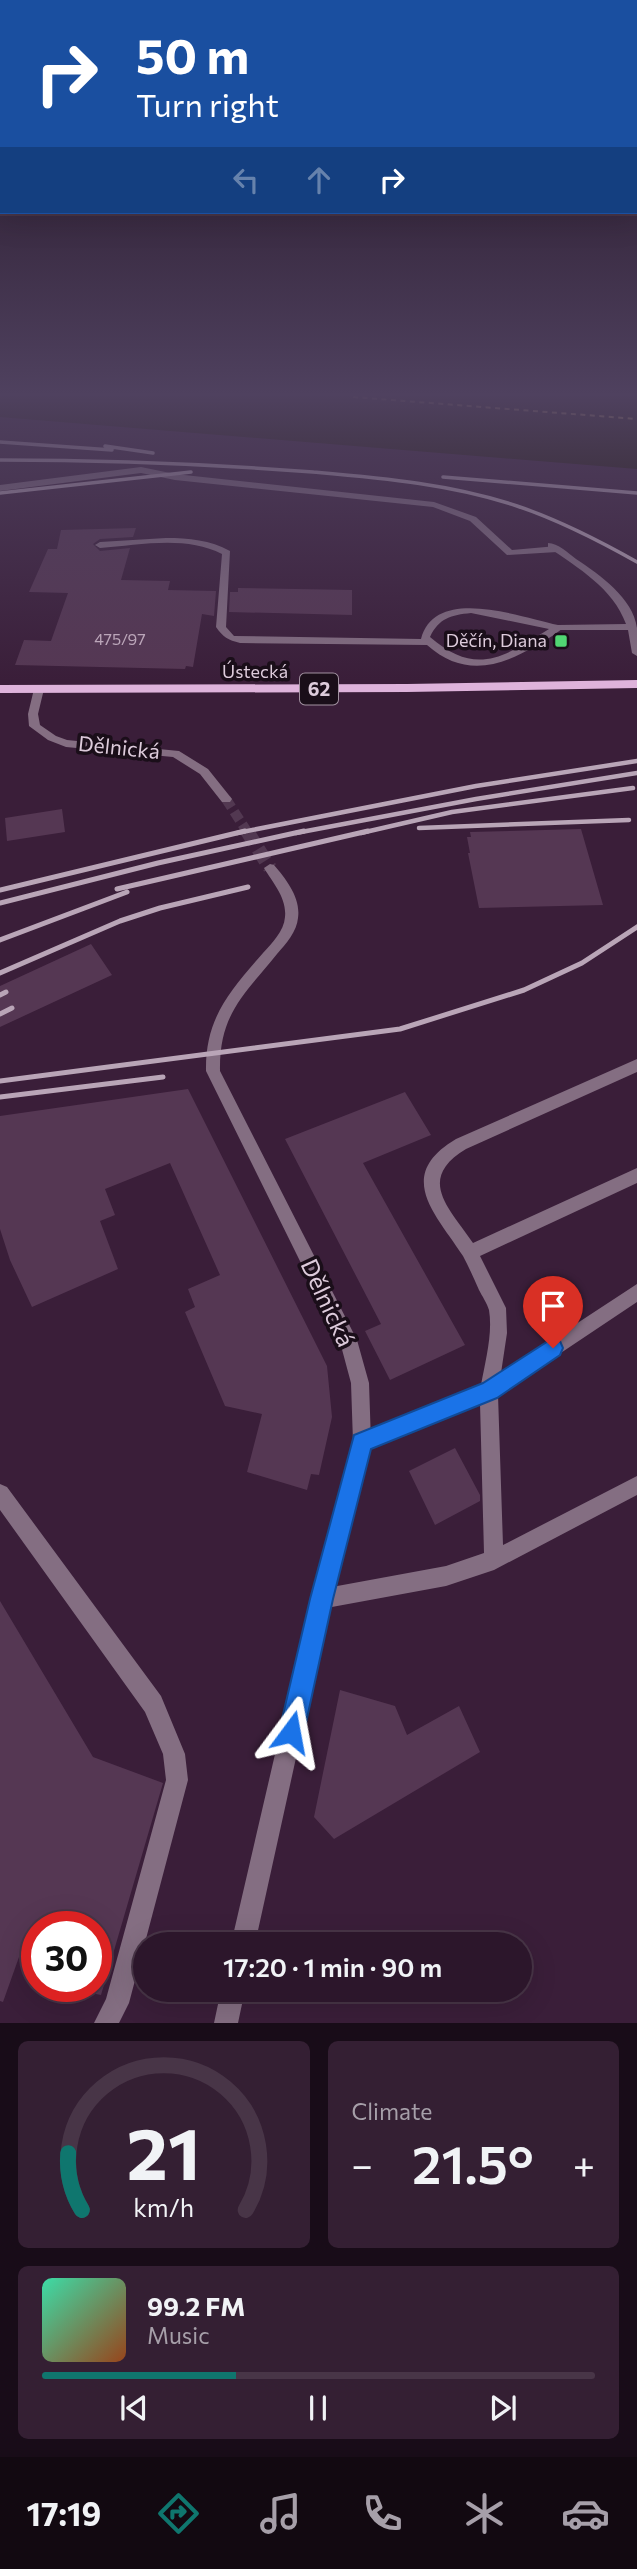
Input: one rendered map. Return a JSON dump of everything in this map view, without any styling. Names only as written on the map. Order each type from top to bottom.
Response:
[{"type":"main road","name":"Ústecká","points":[[0,689],[407,688],[637,684]]},
{"type":"street","points":[[308,491],[434,505],[472,519],[510,553],[554,547],[614,593],[635,627],[637,653]]},
{"type":"street","points":[[100,545],[196,542],[219,547],[227,553],[221,627],[231,638],[429,642]]},
{"type":"street","points":[[558,628],[492,663],[474,665],[438,653],[425,638],[430,625],[445,612],[471,610],[493,612],[558,628],[635,627]]},
{"type":"street","name":"Dělnická","points":[[39,689],[33,714],[36,726],[52,738],[66,743],[175,754],[201,766],[226,799]]},
{"type":"street","name":"Dělnická","points":[[246,1932],[321,1599],[362,1442],[360,1383],[348,1340],[213,1071],[211,1054],[214,1031],[233,999],[279,942],[292,917],[290,902],[283,886],[270,867]]},
{"type":"street","points":[[494,1560],[489,1391],[498,1333],[497,1308],[470,1253],[433,1199],[431,1180],[446,1153],[637,1065]]},
{"type":"street","points":[[470,1253],[637,1175]]},
{"type":"street","points":[[362,1442],[489,1391],[637,1292]]},
{"type":"street","points":[[321,1599],[446,1576],[494,1560],[637,1485]]},
{"type":"street","points":[[0,1494],[153,1704],[174,1754],[177,1780],[117,2003],[106,2023]]},
{"type":"street","points":[[226,2023],[230,2002]]},
{"type":"building","points":[[136,528],[133,537],[100,539],[93,544],[100,551],[130,548],[121,580],[170,581],[168,590],[216,591],[214,616],[202,614],[193,667],[15,665],[24,640],[51,641],[68,593],[29,592],[48,549],[57,549],[61,530]]},
{"type":"building","points":[[238,588],[352,590],[352,615],[229,612],[230,592],[238,592]]},
{"type":"building","points":[[62,809],[65,832],[7,841],[5,818]]},
{"type":"building","points":[[581,829],[603,905],[479,908],[468,853],[467,837],[471,837],[470,832]]},
{"type":"building","points":[[91,944],[112,975],[0,1027],[0,986]]},
{"type":"building","points":[[188,1089],[327,1366],[332,1417],[319,1475],[311,1474],[307,1490],[247,1472],[262,1414],[225,1406],[185,1312],[195,1307],[188,1289],[220,1275],[170,1163],[105,1189],[115,1215],[100,1221],[118,1269],[32,1307],[10,1260],[0,1229],[0,1116]]},
{"type":"building","points":[[405,1092],[431,1135],[363,1163],[465,1345],[390,1380],[365,1331],[381,1324],[285,1139]]},
{"type":"building","points":[[455,1448],[480,1495],[480,1501],[435,1525],[409,1471]]},
{"type":"building","points":[[0,1601],[93,1757],[163,1783],[112,1957],[112,1911],[21,1911],[21,1958],[19,1957],[3,2002],[0,2001]]},
{"type":"building","points":[[340,1690],[395,1706],[407,1735],[459,1706],[480,1752],[334,1839],[314,1817]]},
{"type":"tunnel","points":[[226,799],[248,833]]},
{"type":"tunnel","points":[[247,831],[270,868]]},
{"type":"railway","points":[[0,493],[14,491]]},
{"type":"railway","points":[[464,491],[533,512],[578,531],[637,562]]},
{"type":"railway","points":[[618,491],[637,493]]},
{"type":"railway","points":[[237,833],[476,786],[637,761]]},
{"type":"railway","points":[[296,833],[476,799],[637,773]]},
{"type":"railway","points":[[361,833],[452,812],[633,788]]},
{"type":"railway","points":[[419,828],[629,820]]},
{"type":"railway","points":[[0,890],[245,831]]},
{"type":"railway","points":[[0,903],[158,863],[304,831]]},
{"type":"railway","points":[[117,889],[368,831]]},
{"type":"railway","points":[[0,973],[120,921],[160,908],[248,887]]},
{"type":"railway","points":[[0,940],[127,892]]},
{"type":"railway","points":[[0,1081],[400,1029],[524,990],[582,963],[637,927]]},
{"type":"railway","points":[[0,995],[6,992]]},
{"type":"railway","points":[[0,1014],[12,1008]]},
{"type":"railway","points":[[0,1097],[163,1077]]},
{"type":"place","name":"Děčín, Diana","points":[[561,641]]},
{"type":"route","points":[[291,1732],[321,1599],[362,1442],[489,1391],[553,1348]]}]
